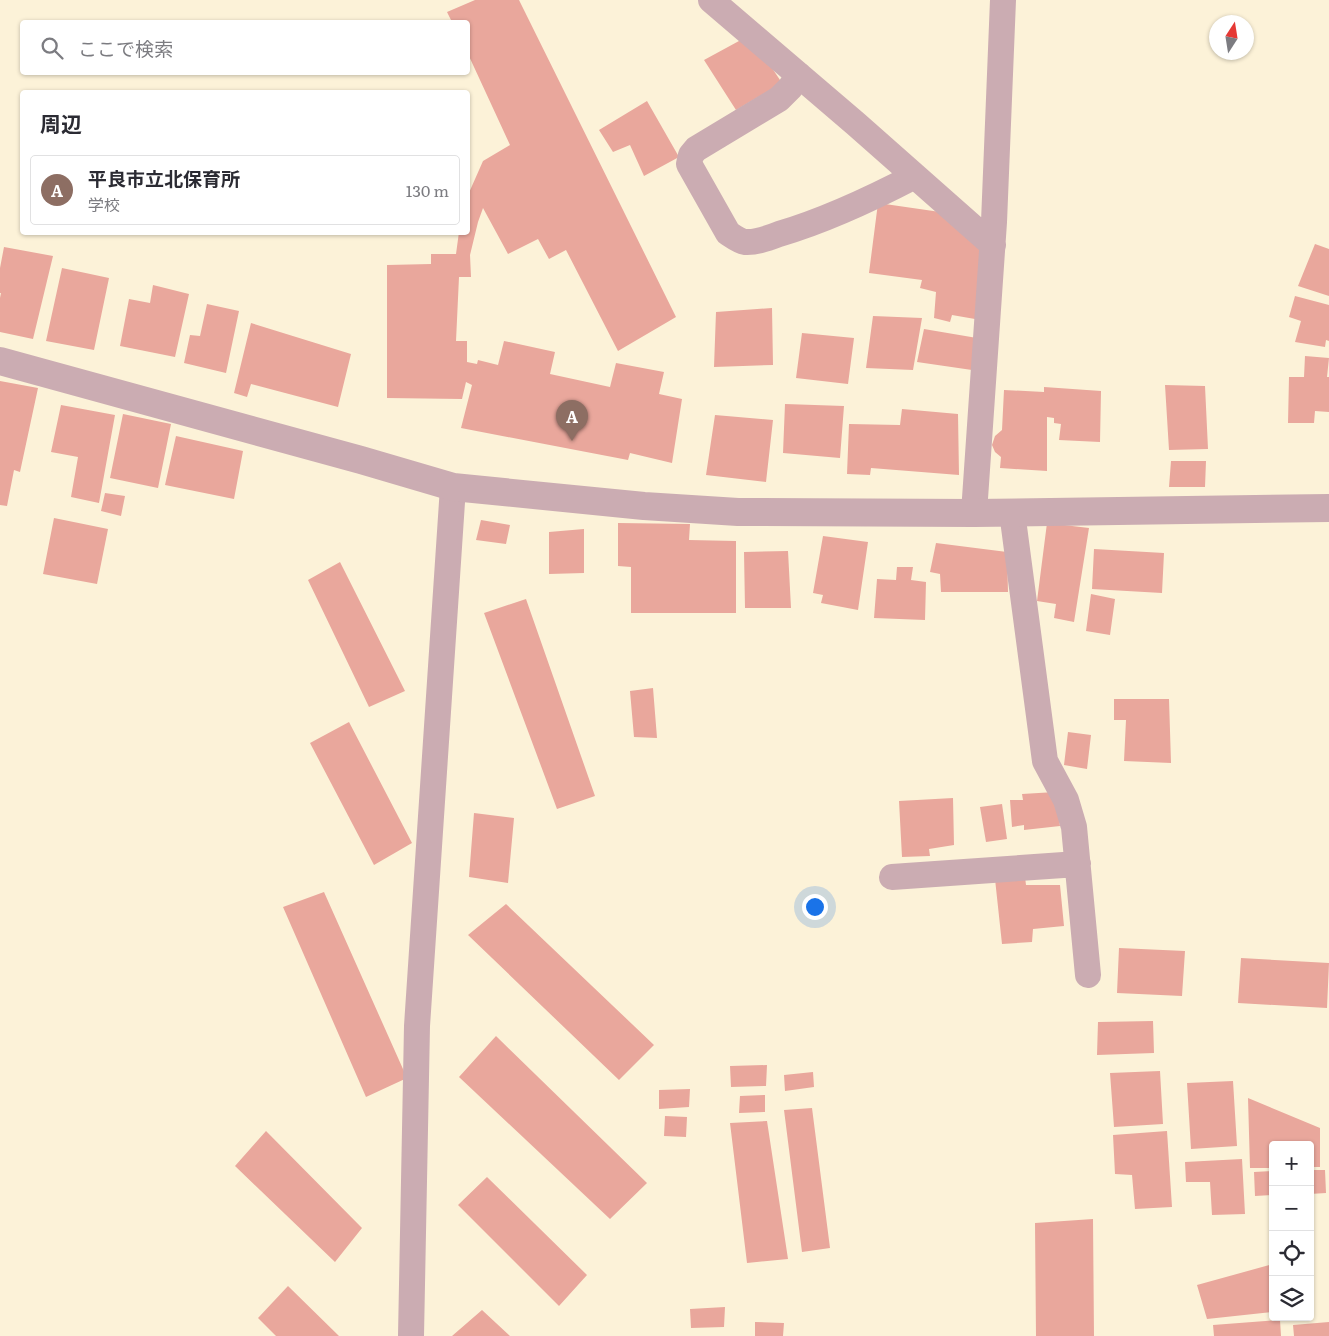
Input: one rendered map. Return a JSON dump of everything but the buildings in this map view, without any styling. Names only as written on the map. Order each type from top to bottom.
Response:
[{"type":"street","points":[[711,0],[993,245]]},
{"type":"street","points":[[974,513],[993,245],[1003,0]]},
{"type":"street","points":[[799,75],[779,99],[696,149],[691,155],[689,164],[728,233],[746,242],[761,240],[808,226],[874,197],[915,176]]},
{"type":"street","points":[[0,361],[453,487],[644,506],[738,512],[974,513],[1329,508]]},
{"type":"street","points":[[411,1336],[417,1026],[453,487]]},
{"type":"street","points":[[1012,512],[1045,761],[1066,800],[1074,827],[1088,975]]},
{"type":"street","points":[[892,877],[1078,864]]},
{"type":"place","name":"平良市立北保育所","points":[[572,441]]}]
